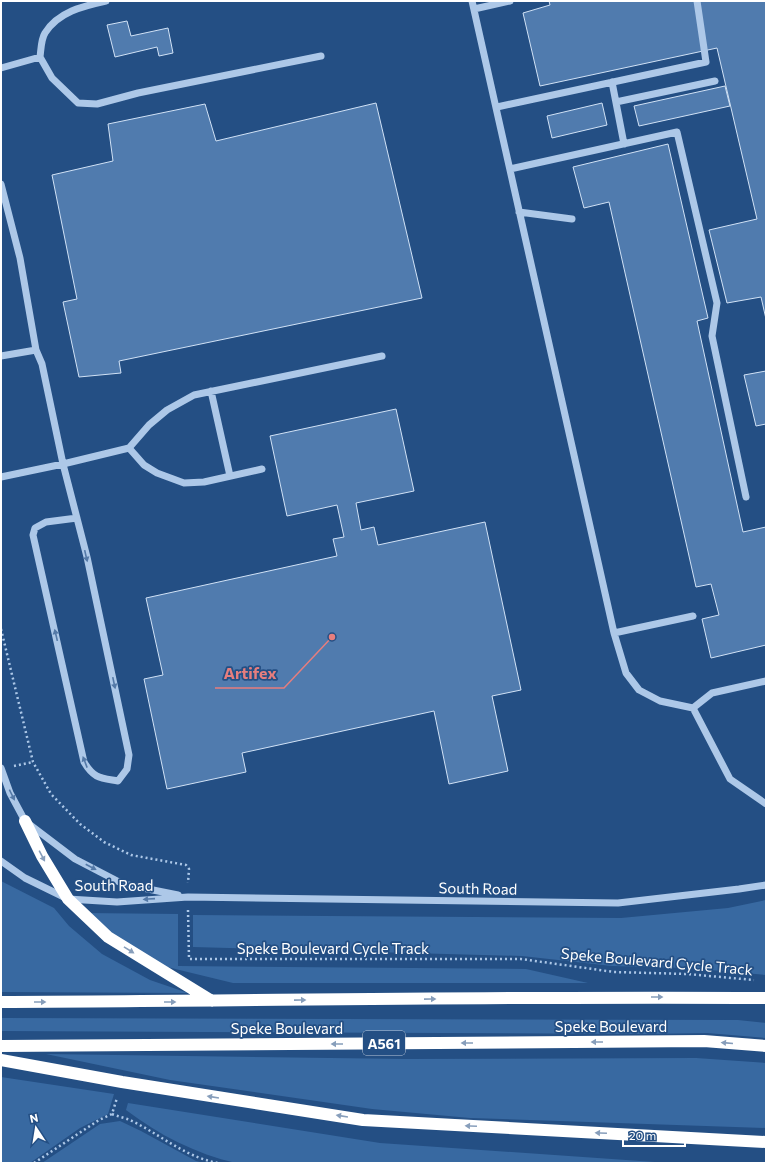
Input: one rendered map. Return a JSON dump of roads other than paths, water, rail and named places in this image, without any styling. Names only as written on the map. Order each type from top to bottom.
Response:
[{"type":"highway","points":[[25,821],[42,856],[68,899],[108,937],[213,1001]]},
{"type":"highway","name":"Speke Boulevard","points":[[1,1002],[610,997],[766,998]]},
{"type":"highway","name":"Speke Boulevard","points":[[1,1046],[704,1041],[766,1046]]},
{"type":"highway","points":[[1,1060],[122,1082],[363,1120],[766,1142]]},
{"type":"street","points":[[106,1],[87,5],[62,15],[44,34],[40,57],[52,78],[78,103],[97,104],[138,93],[321,56]]},
{"type":"street","points":[[472,1],[614,633],[626,673],[639,690],[660,701],[693,708]]},
{"type":"street","points":[[474,9],[510,1]]},
{"type":"street","points":[[497,108],[706,62],[696,1]]},
{"type":"street","points":[[1,68],[40,57]]},
{"type":"street","points":[[616,102],[714,81]]},
{"type":"street","points":[[612,82],[624,144]]},
{"type":"street","points":[[510,169],[677,132],[717,303],[712,336],[746,497]]},
{"type":"street","points":[[1,184],[20,258],[36,350],[42,364],[63,464],[77,518],[87,557],[129,755],[127,769],[118,781],[102,778],[91,773],[84,762],[33,535],[35,528],[46,522],[77,518]]},
{"type":"street","points":[[520,212],[572,219]]},
{"type":"street","points":[[1,356],[36,350]]},
{"type":"street","points":[[1,477],[129,448],[149,425],[166,410],[194,395],[382,356]]},
{"type":"street","points":[[211,391],[230,476]]},
{"type":"street","points":[[129,448],[144,465],[157,473],[184,482],[204,482],[262,469]]},
{"type":"street","points":[[614,633],[693,616]]},
{"type":"street","points":[[693,708],[712,693],[766,681]]},
{"type":"street","points":[[693,708],[730,779],[766,804]]},
{"type":"street","name":"South Road","points":[[1,768],[10,793],[25,821],[75,859],[123,884],[188,897]]},
{"type":"street","name":"South Road","points":[[1,861],[24,878],[68,899],[117,902],[188,897],[618,903],[739,889],[766,884]]},
{"type":"place","name":"Artifex","points":[[332,637]]}]
